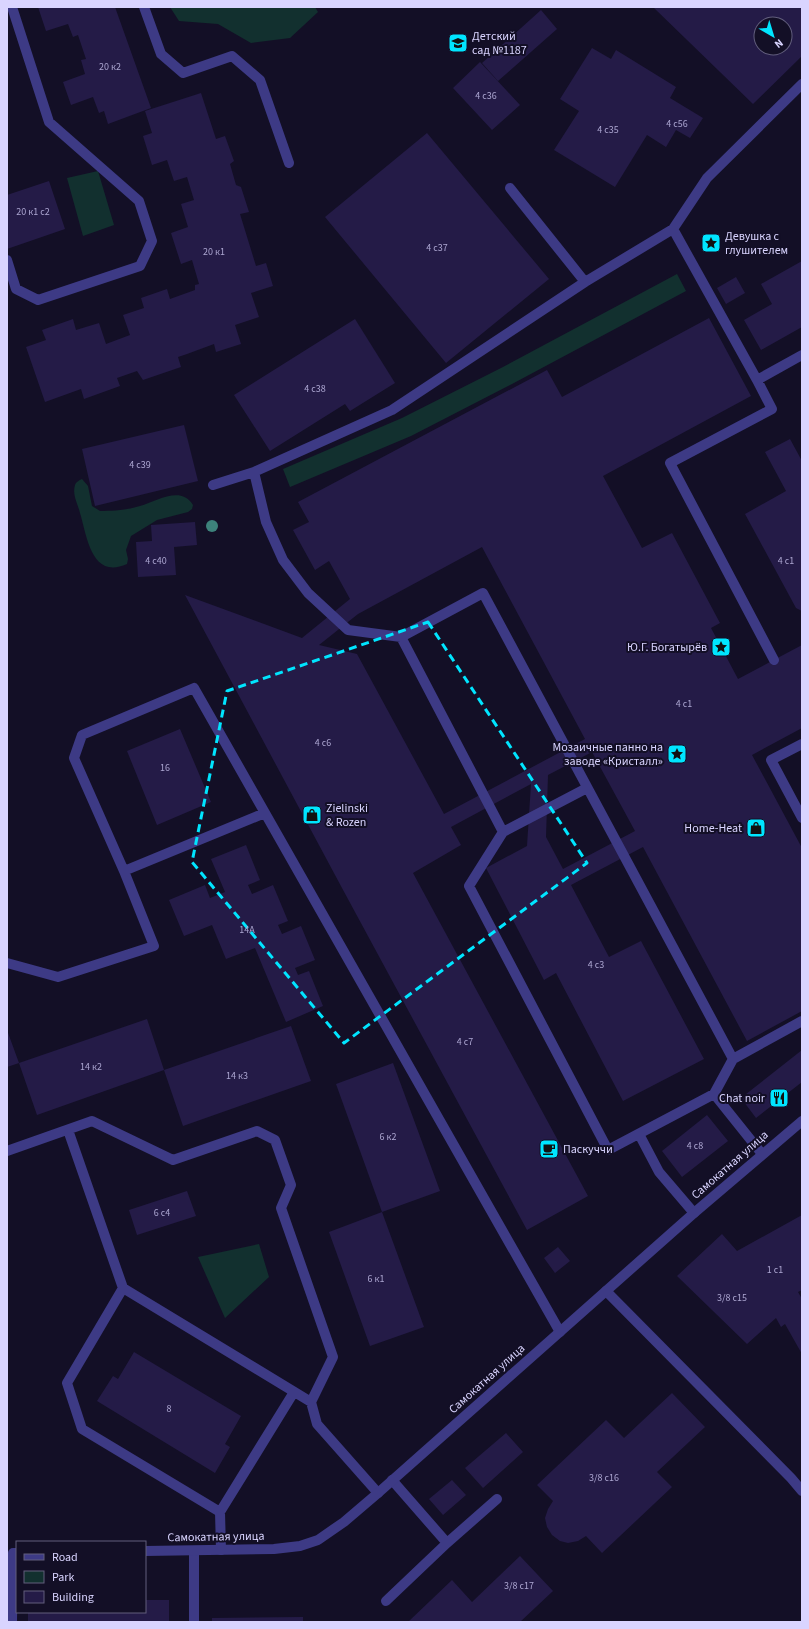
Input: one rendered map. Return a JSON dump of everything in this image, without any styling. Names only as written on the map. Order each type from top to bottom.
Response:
[{"type":"street","points":[[7,260],[16,289],[38,300],[140,266],[152,242],[139,201],[49,122],[12,7]]},
{"type":"street","points":[[144,7],[161,54],[184,73],[232,56],[260,80],[289,163]]},
{"type":"street","points":[[213,485],[254,472],[392,410],[585,282],[673,229],[707,178],[802,84]]},
{"type":"street","points":[[510,188],[585,282]]},
{"type":"street","points":[[673,229],[772,409],[670,463],[774,660]]},
{"type":"street","points":[[757,380],[802,355]]},
{"type":"street","points":[[254,472],[266,522],[283,560],[308,593],[348,630],[401,637],[483,593],[733,1058]]},
{"type":"street","points":[[401,637],[503,832]]},
{"type":"street","points":[[7,963],[58,976],[154,946],[124,871],[74,758],[82,735],[194,688],[560,1332]]},
{"type":"street","points":[[802,744],[771,760],[802,818]]},
{"type":"street","points":[[587,788],[503,832],[470,886],[608,1150],[714,1094],[733,1058],[802,1021]]},
{"type":"street","points":[[124,871],[265,813]]},
{"type":"street","points":[[714,1094],[762,1154]]},
{"type":"street","points":[[7,1151],[92,1121],[173,1160],[257,1131],[275,1140],[291,1185],[281,1208],[333,1357],[311,1402],[317,1424],[378,1493]]},
{"type":"street","name":"Самокатная улица","points":[[146,1551],[194,1551],[294,1547],[318,1540],[344,1522],[378,1493],[694,1212],[802,1121]]},
{"type":"street","points":[[68,1130],[123,1288],[311,1402]]},
{"type":"street","points":[[639,1134],[659,1172],[694,1212]]},
{"type":"street","points":[[123,1288],[66,1383],[82,1429],[220,1512]]},
{"type":"street","points":[[606,1291],[792,1478],[802,1491]]},
{"type":"street","points":[[221,1550],[220,1512],[294,1392]]},
{"type":"street","points":[[392,1480],[447,1543]]},
{"type":"street","points":[[386,1601],[447,1543],[497,1499]]},
{"type":"street","points":[[194,1551],[194,1622]]},
{"type":"street","points":[[12,1553],[12,1622]]},
{"type":"highlighted area","points":[[428,622],[587,863],[344,1043],[192,862],[227,691]]},
{"type":"green space","points":[[170,7],[315,7],[318,12],[290,38],[251,43],[218,24],[179,21]]},
{"type":"green space","points":[[98,171],[114,225],[83,236],[67,178]]},
{"type":"green space","points":[[677,274],[686,291],[411,436],[290,487],[283,469],[402,418],[503,367]]},
{"type":"green space","points":[[82,479],[88,486],[92,506],[100,511],[140,506],[161,498],[175,495],[188,499],[193,505],[192,509],[188,512],[157,520],[131,536],[126,550],[128,559],[127,564],[115,567],[105,566],[98,561],[88,543],[74,492],[76,483]]},
{"type":"green space","points":[[259,1244],[269,1277],[225,1318],[198,1257]]},
{"type":"building","points":[[38,7],[115,7],[151,108],[108,124],[104,111],[99,113],[93,97],[71,105],[63,82],[85,74],[81,60],[86,59],[78,35],[73,37],[68,24],[46,31]]},
{"type":"building","points":[[653,7],[802,7],[802,56],[753,104]]},
{"type":"building","points":[[541,10],[557,29],[498,81],[482,63]]},
{"type":"building","points":[[592,48],[611,59],[616,50],[676,87],[670,98],[703,118],[690,138],[676,130],[666,147],[647,135],[615,187],[554,150],[579,111],[560,99]]},
{"type":"building","points":[[480,62],[520,105],[492,130],[453,88]]},
{"type":"building","points":[[201,93],[216,139],[225,136],[234,161],[230,164],[236,185],[241,187],[249,212],[240,214],[256,266],[266,263],[273,286],[251,293],[259,317],[235,325],[241,344],[216,352],[214,344],[178,357],[181,367],[143,380],[137,371],[117,378],[120,386],[84,399],[81,389],[45,402],[26,347],[46,340],[42,330],[73,319],[76,330],[99,323],[106,344],[130,335],[123,315],[144,308],[141,298],[167,289],[170,299],[195,290],[195,285],[199,284],[192,260],[181,264],[171,233],[188,227],[181,204],[194,200],[187,177],[174,181],[167,160],[152,165],[143,136],[152,133],[145,111]]},
{"type":"building","points":[[427,133],[549,279],[446,363],[325,217]]},
{"type":"building","points":[[49,181],[65,229],[7,249],[7,195]]},
{"type":"building","points":[[802,261],[802,327],[761,350],[744,320],[772,304],[761,284]]},
{"type":"building","points":[[736,277],[745,293],[726,304],[717,288]]},
{"type":"building","points":[[709,318],[751,396],[603,476],[642,548],[672,533],[720,623],[711,628],[738,679],[802,645],[802,728],[752,755],[802,848],[802,1011],[747,1041],[643,847],[571,885],[609,957],[641,941],[704,1059],[623,1101],[556,973],[544,980],[486,868],[527,846],[531,784],[451,827],[461,845],[413,873],[588,1196],[527,1230],[185,595],[302,638],[350,599],[329,561],[315,570],[293,530],[309,522],[298,502],[547,370],[562,397]],"holes":[[[482,547],[585,739],[444,814],[357,654],[319,645],[358,614]],[[592,752],[635,831],[563,869],[546,837],[548,775]]]},
{"type":"building","points":[[355,319],[395,383],[350,411],[345,404],[270,451],[234,395]]},
{"type":"building","points":[[184,425],[198,481],[95,506],[82,449]]},
{"type":"building","points":[[790,439],[802,461],[802,611],[796,608],[745,514],[786,491],[765,452]]},
{"type":"building","points":[[195,522],[197,545],[174,547],[176,575],[138,577],[136,542],[152,541],[151,525]]},
{"type":"building","points":[[180,729],[211,802],[157,825],[127,751]]},
{"type":"building","points":[[246,845],[260,880],[248,885],[252,894],[273,885],[288,921],[278,925],[282,934],[301,926],[315,960],[295,968],[298,975],[309,971],[323,1006],[286,1022],[255,948],[226,959],[212,925],[184,936],[169,900],[205,885],[210,898],[225,892],[211,859]]},
{"type":"building","points":[[147,1019],[164,1070],[37,1115],[19,1063]]},
{"type":"building","points":[[291,1026],[311,1081],[183,1126],[164,1070]]},
{"type":"building","points":[[7,1030],[19,1063],[7,1067]]},
{"type":"building","points":[[802,1050],[802,1082],[756,1118],[741,1098]]},
{"type":"building","points":[[393,1063],[440,1191],[382,1212],[336,1084]]},
{"type":"building","points":[[707,1115],[728,1141],[682,1177],[662,1151]]},
{"type":"building","points":[[187,1191],[196,1216],[137,1235],[129,1210]]},
{"type":"building","points":[[382,1212],[424,1327],[370,1346],[329,1232]]},
{"type":"building","points":[[802,1215],[802,1290],[798,1292],[802,1299],[802,1354],[785,1324],[781,1327],[776,1318],[747,1344],[677,1276],[722,1234],[737,1251]]},
{"type":"building","points":[[558,1247],[570,1261],[555,1273],[544,1258]]},
{"type":"building","points":[[134,1352],[241,1416],[225,1444],[230,1447],[215,1473],[97,1401],[113,1376],[118,1379]]},
{"type":"building","points":[[672,1393],[705,1427],[657,1472],[672,1487],[602,1553],[586,1536],[578,1541],[568,1543],[560,1541],[552,1535],[547,1527],[545,1518],[553,1501],[537,1485],[606,1420],[624,1438]]},
{"type":"building","points":[[506,1433],[523,1452],[483,1488],[465,1468]]},
{"type":"building","points":[[452,1480],[466,1495],[443,1515],[429,1499]]},
{"type":"building","points":[[520,1556],[553,1591],[520,1622],[408,1622],[452,1580],[472,1602]]},
{"type":"building","points":[[146,1600],[169,1600],[169,1622],[28,1622],[28,1613],[146,1613]]},
{"type":"building","points":[[303,1617],[303,1622],[212,1622],[212,1618]]},
{"type":"place","name":"Детский сад №1187","points":[[458,43]]},
{"type":"place","name":"Девушка с глушителем","points":[[711,243]]},
{"type":"place","name":"Ю.Г. Богатырёв","points":[[721,647]]},
{"type":"place","name":"Мозаичные панно на заводе «Кристалл»","points":[[677,754]]},
{"type":"place","name":"Zielinski & Rozen","points":[[312,815]]},
{"type":"place","name":"Home-Heat","points":[[756,828]]},
{"type":"place","name":"Chat noir","points":[[779,1098]]},
{"type":"place","name":"Паскуччи","points":[[549,1149]]}]
